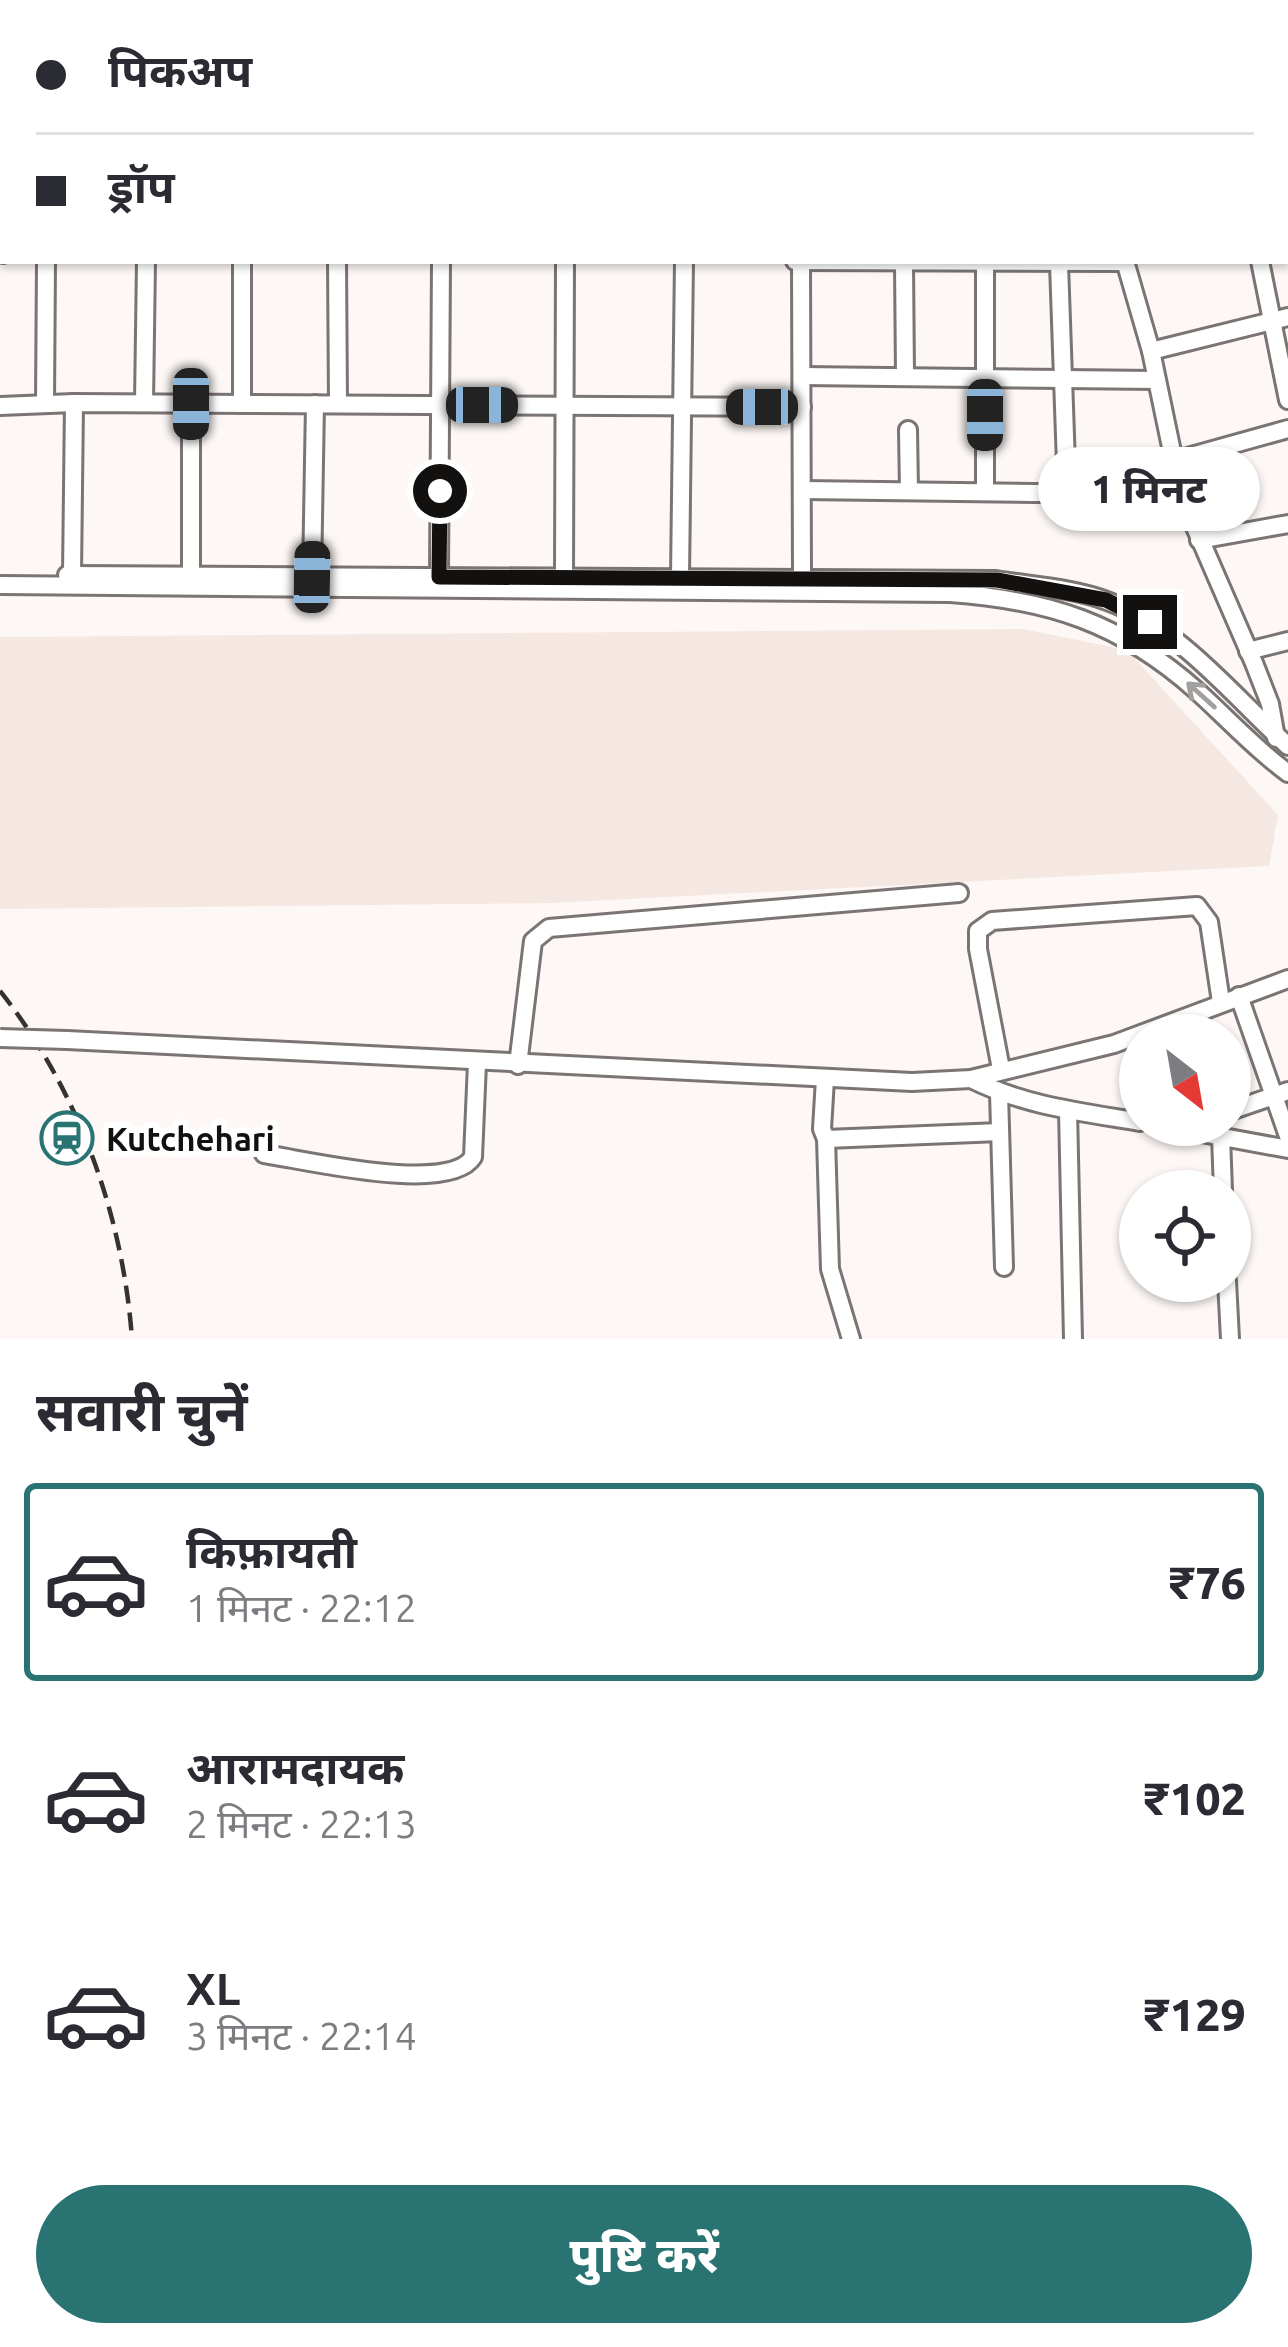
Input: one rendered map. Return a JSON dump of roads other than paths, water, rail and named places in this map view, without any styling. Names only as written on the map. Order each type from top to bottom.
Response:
[{"type":"street","points":[[45,403],[46,264]]},
{"type":"street","points":[[144,404],[146,264]]},
{"type":"street","points":[[242,264],[242,404]]},
{"type":"street","points":[[337,264],[338,404]]},
{"type":"street","points":[[439,577],[440,264]]},
{"type":"street","points":[[564,576],[565,264]]},
{"type":"street","points":[[680,576],[684,264]]},
{"type":"street","points":[[798,264],[802,577]]},
{"type":"street","points":[[904,264],[905,376]]},
{"type":"street","points":[[973,264],[985,376],[985,492]]},
{"type":"street","points":[[1059,264],[1067,493]]},
{"type":"street","points":[[1126,264],[1151,351],[1181,495],[1270,704],[1282,741],[1282,768]]},
{"type":"street","points":[[1261,264],[1281,319],[1288,400]]},
{"type":"street","points":[[1151,351],[1281,319]]},
{"type":"street","points":[[802,376],[1156,380]]},
{"type":"street","points":[[73,575],[74,403]]},
{"type":"street","points":[[191,404],[191,576]]},
{"type":"street","points":[[312,577],[315,404]]},
{"type":"street","points":[[0,406],[802,407]]},
{"type":"street","points":[[1172,461],[1288,429]]},
{"type":"street","points":[[908,430],[909,491]]},
{"type":"street","points":[[802,490],[1181,495]]},
{"type":"street","points":[[1199,540],[1288,524]]},
{"type":"street","points":[[0,574],[997,580],[1106,600],[1164,634],[1282,741]]},
{"type":"street","points":[[0,586],[1005,597],[1060,609],[1120,634],[1155,655],[1282,768]]},
{"type":"street","points":[[1249,651],[1288,641]]},
{"type":"street","points":[[518,1065],[533,940],[549,928],[958,893]]},
{"type":"street","points":[[1000,1069],[978,931],[992,921],[1197,906],[1209,922],[1230,999],[1281,1094],[1288,1136]]},
{"type":"street","points":[[0,1038],[912,1082],[971,1079],[1114,1044],[1288,979]]},
{"type":"street","points":[[264,1154],[371,1171],[457,1171],[473,1157],[477,1063]]},
{"type":"street","points":[[825,1078],[822,1129],[830,1269],[851,1339]]},
{"type":"street","points":[[971,1079],[999,1093],[1119,1118]]},
{"type":"street","points":[[999,1093],[1004,1267]]},
{"type":"street","points":[[1251,1104],[1281,1094]]},
{"type":"street","points":[[1068,1110],[1072,1339]]},
{"type":"street","points":[[826,1138],[1000,1132]]},
{"type":"street","points":[[1251,1142],[1288,1149]]},
{"type":"street","points":[[1228,1302],[1230,1339]]},
{"type":"railway","points":[[0,991],[52,1069],[92,1155],[119,1246],[132,1339]]},
{"type":"place","name":"Kutchehari","points":[[67,1138]]}]
